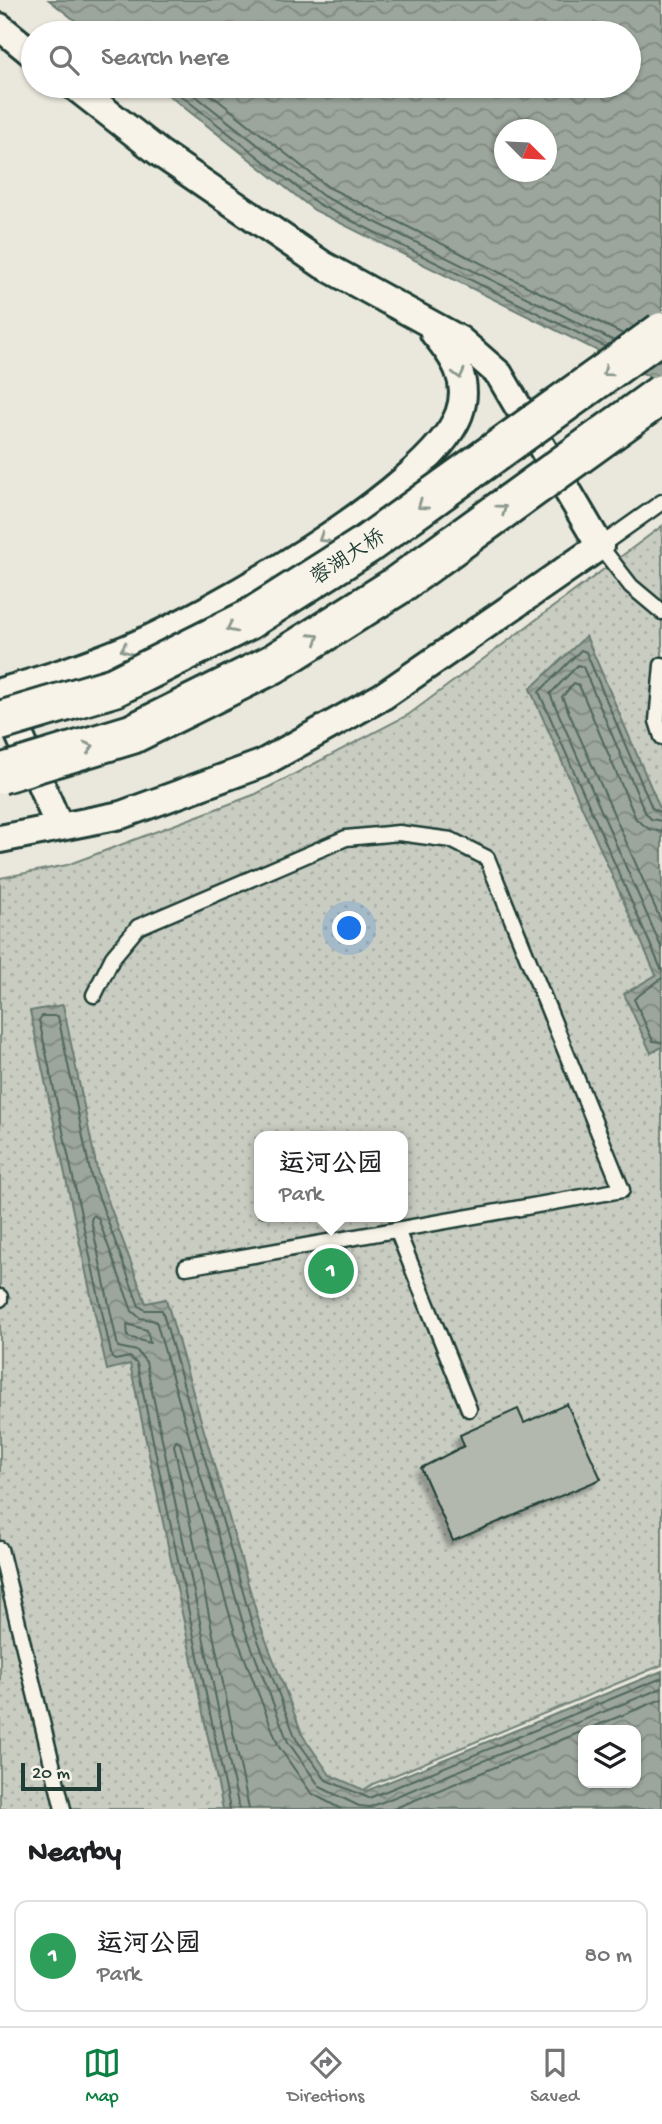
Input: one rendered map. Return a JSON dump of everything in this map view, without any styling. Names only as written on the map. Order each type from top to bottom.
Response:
[{"type":"main road","name":"蓉湖大桥","points":[[0,721],[114,687],[248,620],[366,545],[662,332]]},
{"type":"main road","points":[[0,774],[132,734],[273,664],[394,587],[662,394]]},
{"type":"street","points":[[0,27],[21,44]]},
{"type":"street","points":[[0,839],[121,815],[261,764],[383,696],[600,546],[499,374],[460,340],[323,265],[161,154],[89,98]]},
{"type":"street","points":[[59,826],[0,691],[126,649],[226,601],[353,518],[415,473],[446,438],[459,413],[463,379],[455,358],[422,319]]},
{"type":"lane","points":[[662,502],[600,546],[631,586],[662,612]]},
{"type":"lane","points":[[662,665],[657,721],[662,737]]},
{"type":"lane","points":[[94,995],[113,957],[138,927],[346,838],[398,833],[451,840],[487,859],[622,1190],[186,1267]]},
{"type":"lane","points":[[397,1230],[469,1409]]},
{"type":"lane","points":[[0,1549],[63,1809]]},
{"type":"shaded area","points":[[662,526],[662,1665],[373,1784],[334,1809],[0,1809],[0,878],[67,865],[256,794],[408,715]]},
{"type":"water","points":[[49,0],[662,0],[662,383],[314,210],[172,98],[641,98],[641,21],[76,21]]},
{"type":"water","points":[[586,636],[662,813],[662,1047],[651,1053],[624,994],[656,975],[530,689]]},
{"type":"water","points":[[63,1005],[98,1174],[146,1303],[166,1299],[260,1625],[303,1736],[330,1775],[366,1791],[662,1671],[662,1809],[223,1809],[130,1364],[107,1370],[30,1011]]},
{"type":"building","points":[[567,1404],[601,1479],[453,1541],[421,1468],[464,1446],[460,1435],[518,1409],[524,1423]]},
{"type":"place","name":"运河公园","points":[[331,1271]]}]
